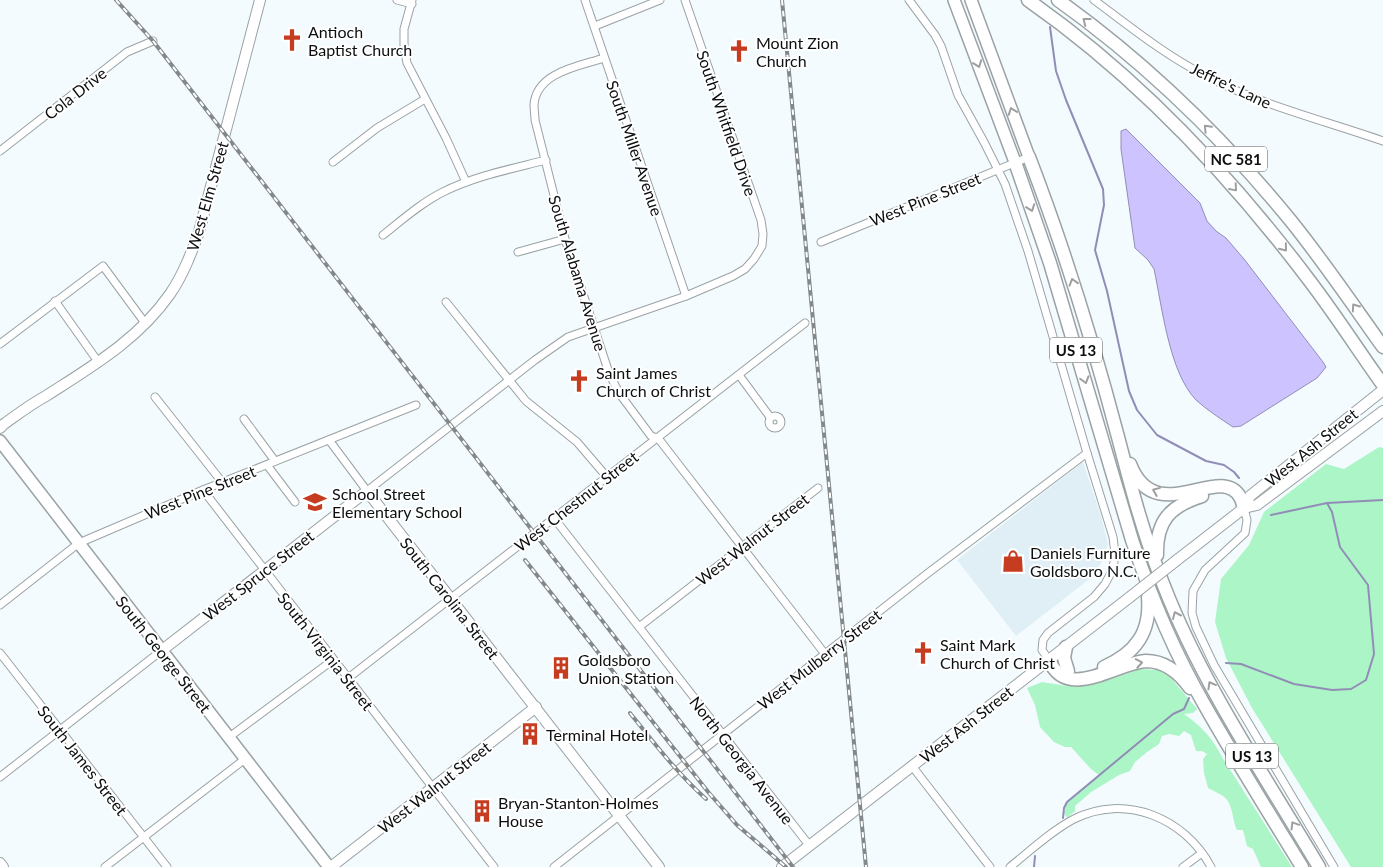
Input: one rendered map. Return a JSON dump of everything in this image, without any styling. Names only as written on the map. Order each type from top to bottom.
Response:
[{"type":"highway","name":"NC 581","points":[[1028,0],[1071,32],[1133,84],[1176,125],[1224,176],[1258,215],[1310,282],[1383,385]]},
{"type":"highway","name":"NC 581","points":[[1058,0],[1097,29],[1153,77],[1222,144],[1270,196],[1302,235],[1383,347]]},
{"type":"highway","name":"US 13","points":[[1029,157],[1069,269],[1124,464],[1158,570],[1175,613],[1198,661],[1319,867]]},
{"type":"highway","name":"US 13","points":[[1015,162],[1050,262],[1129,532],[1148,586],[1163,622],[1203,703],[1302,867]]},
{"type":"highway","points":[[1118,438],[1137,477],[1151,490],[1172,495],[1213,486],[1222,486],[1240,496],[1244,508]]},
{"type":"highway","points":[[1158,570],[1158,534],[1166,518],[1176,509],[1195,498],[1218,493],[1228,497],[1244,508]]},
{"type":"highway","points":[[1049,660],[1068,671],[1083,674],[1100,670],[1115,662],[1133,648],[1142,635],[1148,621],[1148,586]]},
{"type":"highway","points":[[1066,647],[1064,658],[1068,671]]},
{"type":"highway","points":[[1049,660],[1053,670],[1057,673],[1066,678],[1075,679],[1088,679],[1140,662],[1158,663],[1176,673],[1203,703]]},
{"type":"main road","name":"US 13","points":[[954,0],[1015,162]]},
{"type":"main road","name":"US 13","points":[[970,0],[1029,157]]},
{"type":"main road","name":"South George Street","points":[[0,441],[245,760],[330,867]]},
{"type":"street","name":"West Elm Street","points":[[0,428],[44,396],[99,363],[127,342],[162,305],[175,285],[188,262],[199,232],[260,0]]},
{"type":"street","points":[[397,0],[412,2],[404,29],[404,47],[407,63],[446,138],[466,182]]},
{"type":"street","name":"South Miller Avenue","points":[[585,0],[686,296]]},
{"type":"street","points":[[594,26],[660,0]]},
{"type":"street","name":"South Whitfield Drive","points":[[685,0],[761,220],[762,246]]},
{"type":"street","points":[[909,0],[941,46],[958,95],[998,169],[1028,250],[1113,537],[1114,561],[1110,576],[1100,591],[1053,628],[1045,637],[1042,650],[1049,660]]},
{"type":"street","name":"Jeffre's Lane","points":[[1094,0],[1158,47],[1203,75],[1256,99],[1383,140]]},
{"type":"street","name":"Cola Drive","points":[[0,152],[127,52],[153,41]]},
{"type":"street","name":"South Alabama Avenue","points":[[604,58],[557,74],[544,82],[534,104],[535,120],[565,239],[609,373],[619,393],[651,436],[658,438],[825,654]]},
{"type":"street","points":[[332,162],[377,128],[425,99]]},
{"type":"street","name":"West Pine Street","points":[[820,242],[1029,157]]},
{"type":"street","points":[[383,235],[441,193],[466,182],[546,160]]},
{"type":"street","points":[[518,252],[565,239]]},
{"type":"street","name":"West Spruce Street","points":[[0,777],[560,342],[593,327],[686,296],[733,276],[754,259],[762,246]]},
{"type":"street","points":[[0,344],[103,266],[145,323]]},
{"type":"street","points":[[55,301],[99,363]]},
{"type":"street","points":[[446,302],[509,381],[535,409],[577,442],[607,477]]},
{"type":"street","name":"West Chestnut Street","points":[[347,678],[452,599],[804,323]]},
{"type":"street","points":[[739,375],[770,417]]},
{"type":"street","name":"West Ash Street","points":[[1244,508],[1250,496],[1383,390]]},
{"type":"street","points":[[155,397],[222,482]]},
{"type":"street","name":"West Pine Street","points":[[0,605],[79,543],[222,482],[416,405]]},
{"type":"street","name":"West Ash Street","points":[[782,867],[1244,508],[1257,505],[1383,411]]},
{"type":"street","points":[[244,419],[275,461]]},
{"type":"street","name":"South Carolina Street","points":[[328,440],[659,867]]},
{"type":"street","name":"West Mulberry Street","points":[[554,867],[928,573],[1087,453]]},
{"type":"street","points":[[266,465],[295,502]]},
{"type":"street","name":"West Walnut Street","points":[[640,627],[818,488]]},
{"type":"street","name":"South Virginia Street","points":[[203,490],[494,867]]},
{"type":"street","points":[[1244,508],[1247,520],[1245,533],[1204,570],[1193,591],[1192,613],[1196,627],[1214,665],[1334,867]]},
{"type":"street","name":"North Georgia Avenue","points":[[554,518],[809,845]]},
{"type":"street","name":"South James Street","points":[[0,653],[167,867]]},
{"type":"street","points":[[228,738],[333,660]]},
{"type":"street","name":"West Walnut Street","points":[[330,867],[536,708]]},
{"type":"street","points":[[105,867],[245,760]]},
{"type":"street","points":[[912,766],[990,867]]},
{"type":"street","points":[[1010,867],[1066,824],[1086,814],[1106,809],[1135,810],[1155,815],[1184,834],[1202,853],[1211,867]]},
{"type":"street","points":[[1183,867],[1202,853]]},
{"type":"street","points":[[0,863],[3,867]]},
{"type":"shaded area","points":[[1126,129],[1200,203],[1207,221],[1226,238],[1244,259],[1326,367],[1317,378],[1241,426],[1233,427],[1200,404],[1187,388],[1179,373],[1168,338],[1154,269],[1148,260],[1135,248],[1121,149],[1121,131]]},
{"type":"shaded area","points":[[1083,462],[1108,544],[1103,560],[1092,577],[1016,636],[957,560]]},
{"type":"green space","points":[[1379,447],[1383,448],[1383,867],[1351,867],[1252,708],[1226,658],[1215,622],[1221,579],[1249,545],[1264,512],[1326,464],[1344,469]]},
{"type":"green space","points":[[1140,669],[1159,670],[1171,678],[1197,709],[1193,713],[1184,714],[1210,738],[1292,867],[1261,867],[1253,849],[1247,846],[1243,830],[1237,830],[1235,826],[1229,802],[1208,788],[1203,759],[1207,754],[1202,751],[1196,751],[1191,735],[1184,731],[1179,736],[1169,734],[1162,736],[1159,744],[1135,762],[1130,771],[1119,775],[1091,792],[1075,806],[1075,811],[1067,818],[1064,813],[1067,802],[1099,775],[1071,747],[1065,747],[1054,742],[1040,727],[1035,705],[1027,688],[1042,682],[1067,686],[1105,681]]},
{"type":"waterway","points":[[1050,27],[1056,71],[1103,189],[1104,205],[1095,250],[1107,291],[1129,391],[1137,410],[1157,435],[1206,461],[1224,465],[1239,478]]},
{"type":"waterway","points":[[1271,515],[1327,503],[1383,500]]},
{"type":"waterway","points":[[1226,663],[1241,664],[1294,684],[1332,690],[1351,689],[1366,680],[1374,654],[1368,585],[1340,547],[1332,512],[1327,503]]},
{"type":"waterway","points":[[1063,818],[1067,802],[1173,714],[1184,709],[1189,698]]},
{"type":"waterway","points":[[1034,867],[1035,856]]},
{"type":"railway","points":[[116,0],[153,41],[793,867]]},
{"type":"railway","points":[[782,0],[866,867]]},
{"type":"railway","points":[[525,560],[709,793],[737,825],[786,867]]},
{"type":"railway","points":[[630,713],[657,747],[706,799]]},
{"type":"place","name":"Antioch Baptist Church","points":[[292,40]]},
{"type":"place","name":"Mount Zion Church","points":[[739,51]]},
{"type":"place","name":"Saint James Church of Christ","points":[[579,381]]},
{"type":"place","name":"School Street Elementary School","points":[[315,502]]},
{"type":"place","name":"Daniels Furniture Goldsboro N.C.","points":[[1013,561]]},
{"type":"place","name":"Saint Mark Church of Christ","points":[[923,653]]},
{"type":"place","name":"Goldsboro Union Station","points":[[561,668]]},
{"type":"place","name":"Terminal Hotel","points":[[530,734]]},
{"type":"place","name":"Bryan-Stanton-Holmes House","points":[[482,811]]}]
